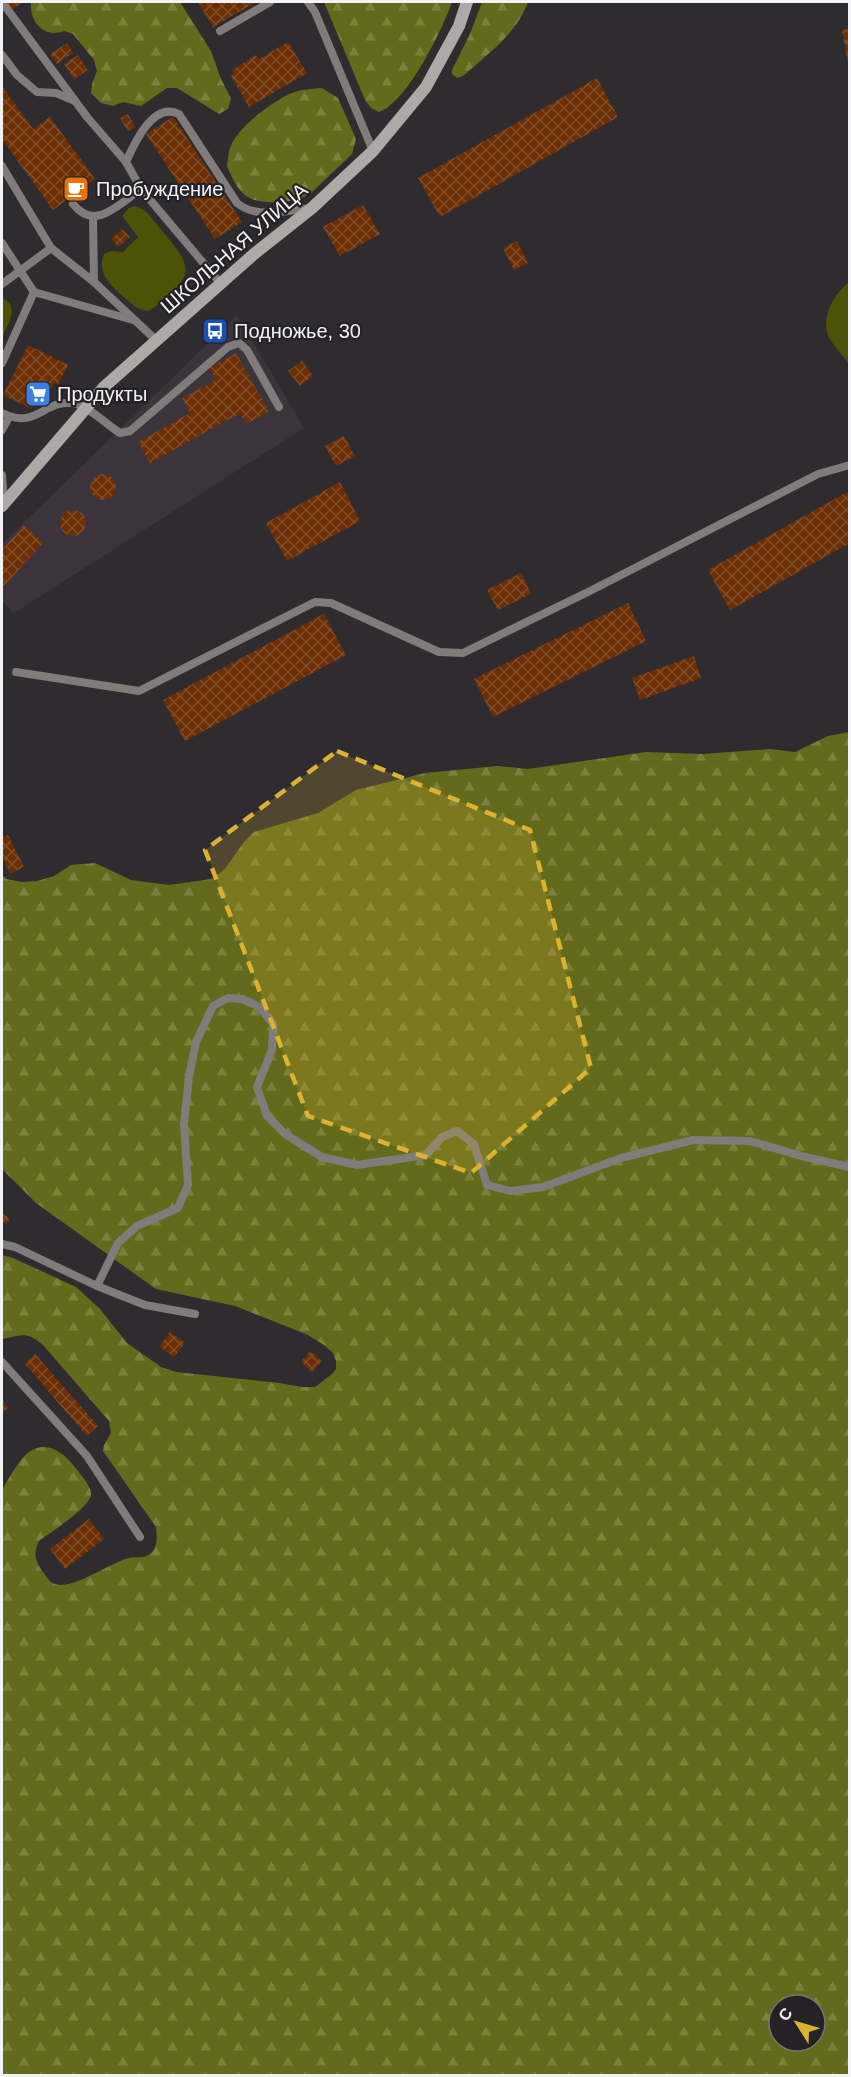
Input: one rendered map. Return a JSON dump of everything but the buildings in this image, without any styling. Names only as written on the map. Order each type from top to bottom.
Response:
[{"type":"main road","name":"ШКОЛЬНАЯ УЛИЦА","points":[[3,505],[104,387],[254,254],[312,208],[373,151],[426,87],[459,26],[467,2]]},
{"type":"lane","points":[[2,2],[75,101],[126,162],[141,189],[221,284]]},
{"type":"lane","points":[[220,31],[270,2]]},
{"type":"lane","points":[[308,2],[315,12],[373,151]]},
{"type":"lane","points":[[2,55],[17,75],[37,92],[56,93],[75,101]]},
{"type":"lane","points":[[126,162],[142,128],[167,111],[173,111],[178,114],[237,203],[246,211],[256,214],[312,208]]},
{"type":"lane","points":[[2,166],[51,248],[94,282],[157,341]]},
{"type":"lane","points":[[73,204],[80,213],[93,217],[104,214],[141,189]]},
{"type":"lane","points":[[93,217],[94,282]]},
{"type":"lane","points":[[2,243],[34,292],[133,320]]},
{"type":"lane","points":[[2,284],[51,248]]},
{"type":"lane","points":[[2,363],[34,292]]},
{"type":"lane","points":[[2,430],[5,415],[21,420],[64,403],[75,403],[120,433],[130,431],[228,347],[239,343],[247,350],[279,407]]},
{"type":"lane","points":[[16,672],[139,691],[315,602],[331,603],[439,652],[463,653],[590,591],[818,474],[849,465]]},
{"type":"lane","points":[[2,475],[3,505]]},
{"type":"lane","points":[[97,1286],[118,1243],[136,1227],[178,1208],[188,1185],[184,1124],[189,1076],[196,1042],[213,1006],[228,998],[242,999],[260,1007],[273,1024],[272,1050],[257,1087],[267,1116],[285,1134],[322,1157],[357,1165],[426,1155],[442,1137],[457,1131],[474,1144],[487,1185],[510,1191],[543,1187],[621,1158],[693,1140],[750,1141],[849,1167]]},
{"type":"lane","points":[[2,1244],[15,1247],[97,1286],[145,1305],[195,1314]]},
{"type":"lane","points":[[2,1362],[87,1456],[140,1537]]},
{"type":"highlighted area","points":[[337,751],[530,830],[591,1068],[471,1173],[308,1116],[205,850]]},
{"type":"shaded area","points":[[135,206],[150,216],[174,245],[185,266],[185,275],[179,285],[149,311],[136,307],[120,293],[107,279],[102,268],[104,254],[111,251],[123,252],[138,237],[122,216],[129,208]]},
{"type":"shaded area","points":[[849,282],[849,364],[831,341],[826,325],[833,301]]},
{"type":"shaded area","points":[[2,298],[8,301],[12,311],[2,338]]},
{"type":"shaded area","points":[[237,315],[304,428],[14,613],[2,601],[2,544]]},
{"type":"green space","points":[[31,2],[180,2],[211,51],[231,98],[228,109],[219,114],[177,88],[167,88],[141,106],[123,102],[113,106],[101,103],[91,93],[97,71],[94,60],[73,34],[64,31],[50,33],[39,27],[32,16]]},
{"type":"green space","points":[[324,2],[452,2],[432,46],[412,80],[390,105],[379,112],[371,108],[365,100]]},
{"type":"green space","points":[[482,2],[528,2],[517,24],[501,42],[463,76],[457,78],[452,74],[452,70],[470,34]]},
{"type":"green space","points":[[322,88],[338,98],[356,139],[352,154],[311,193],[296,200],[268,202],[246,196],[236,184],[227,166],[229,150],[234,139],[249,122],[280,99],[298,91]]},
{"type":"green space","points":[[849,732],[849,2075],[2,2075],[2,1490],[26,1455],[36,1448],[44,1447],[63,1455],[74,1465],[89,1486],[91,1495],[83,1507],[39,1541],[37,1545],[36,1560],[50,1581],[58,1585],[78,1581],[129,1558],[148,1555],[155,1548],[157,1538],[156,1527],[103,1451],[111,1433],[109,1421],[37,1340],[27,1336],[2,1339],[2,1255],[76,1287],[100,1309],[127,1343],[161,1367],[176,1372],[315,1387],[332,1374],[336,1369],[336,1361],[333,1353],[324,1345],[308,1335],[278,1323],[235,1306],[156,1289],[36,1203],[2,1169],[2,875],[6,879],[22,882],[37,881],[54,876],[71,865],[95,863],[131,880],[169,885],[211,879],[225,869],[254,832],[318,813],[356,790],[425,773],[497,766],[528,769],[646,752],[703,754],[770,749],[795,752],[828,736]]},
{"type":"place","name":"Пробуждение","points":[[76,189]]},
{"type":"place","name":"Подножье, 30","points":[[215,331]]},
{"type":"place","name":"Продукты","points":[[38,394]]}]
